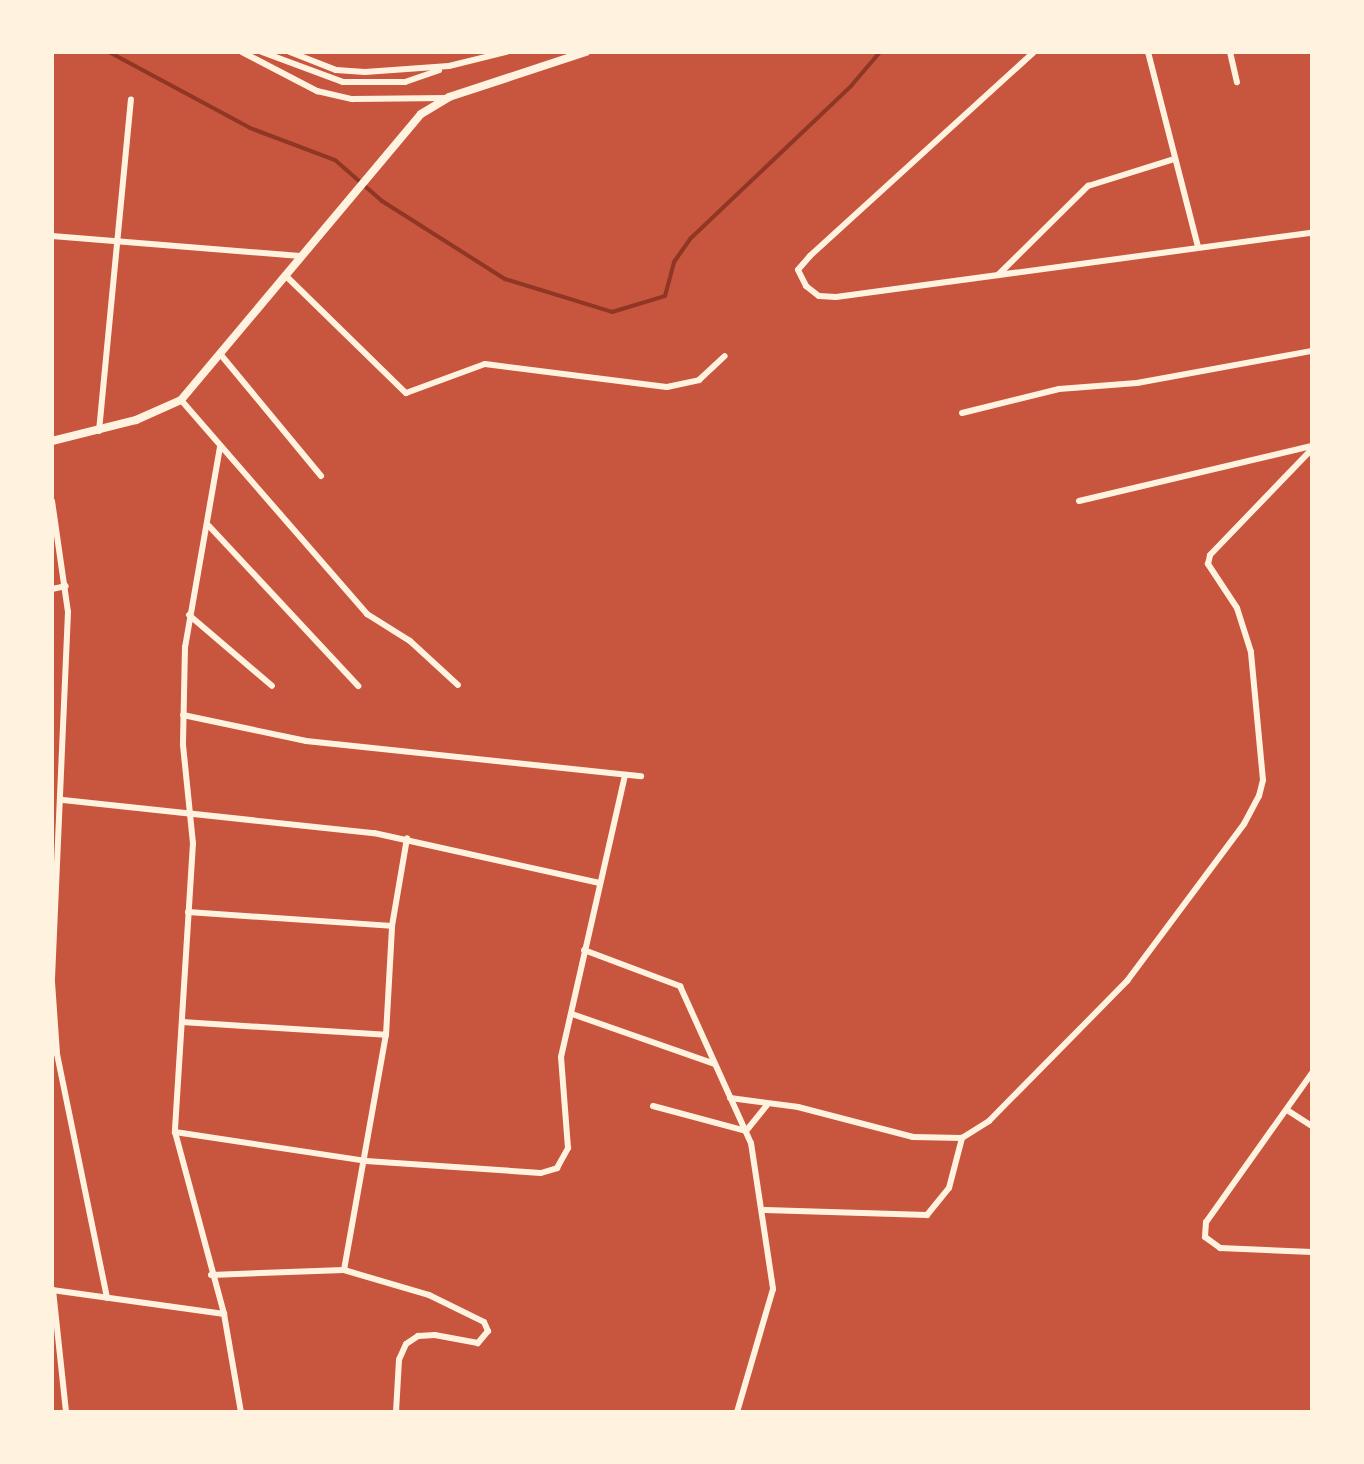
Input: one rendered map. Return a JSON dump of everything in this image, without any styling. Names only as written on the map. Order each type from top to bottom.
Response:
[{"type":"street","points":[[242,52],[317,91],[352,99],[449,97]]},
{"type":"street","points":[[262,52],[303,70],[366,84],[405,82],[449,66],[506,52]]},
{"type":"street","points":[[290,52],[336,70],[365,72],[449,66]]},
{"type":"street","points":[[52,441],[99,431],[181,400],[221,355],[404,128],[449,97],[586,52]]},
{"type":"street","points":[[1034,52],[988,88],[810,256],[798,270],[800,278],[819,296],[836,297],[1312,233]]},
{"type":"street","points":[[1148,52],[1198,247]]},
{"type":"street","points":[[1230,52],[1237,82]]},
{"type":"street","points":[[99,431],[131,100]]},
{"type":"street","points":[[998,275],[1088,186],[1174,159]]},
{"type":"street","points":[[52,236],[300,256]]},
{"type":"street","points":[[285,275],[406,393],[485,364],[667,387],[699,380],[725,356]]},
{"type":"street","points":[[962,413],[1059,389],[1137,383],[1312,351]]},
{"type":"street","points":[[221,355],[321,476]]},
{"type":"street","points":[[181,400],[367,614],[410,641],[458,685]]},
{"type":"street","points":[[220,447],[209,526],[189,615],[183,715],[191,812],[175,1132],[211,1275],[224,1314],[241,1412]]},
{"type":"street","points":[[1079,501],[1312,448]]},
{"type":"street","points":[[730,1098],[798,1107],[913,1137],[962,1138],[989,1121],[1127,981],[1244,824],[1259,796],[1263,780],[1251,652],[1237,608],[1208,564],[1210,555],[1312,448]]},
{"type":"street","points":[[52,501],[66,586],[64,775],[52,981],[55,1054],[107,1298]]},
{"type":"street","points":[[209,526],[358,686]]},
{"type":"street","points":[[52,589],[66,586]]},
{"type":"street","points":[[189,615],[272,686]]},
{"type":"street","points":[[183,715],[306,741],[641,776]]},
{"type":"street","points":[[52,777],[64,775]]},
{"type":"street","points":[[175,1132],[366,1161],[541,1173],[557,1168],[568,1148],[560,1077],[584,950],[625,775]]},
{"type":"street","points":[[63,800],[407,838],[599,883]]},
{"type":"street","points":[[344,1270],[366,1161],[386,1035],[392,926],[407,838]]},
{"type":"street","points":[[188,912],[392,926]]},
{"type":"street","points":[[584,950],[680,986],[746,1131],[765,1210],[773,1289],[737,1412]]},
{"type":"street","points":[[572,1014],[715,1064]]},
{"type":"street","points":[[182,1022],[386,1035]]},
{"type":"street","points":[[1312,1073],[1206,1222],[1205,1237],[1220,1248],[1312,1252]]},
{"type":"street","points":[[746,1131],[767,1105]]},
{"type":"street","points":[[653,1106],[746,1131]]},
{"type":"street","points":[[1287,1110],[1312,1126]]},
{"type":"street","points":[[765,1210],[927,1215],[949,1188],[962,1138]]},
{"type":"street","points":[[211,1275],[344,1270],[429,1295],[484,1322],[488,1331],[478,1343],[435,1335],[418,1336],[406,1344],[399,1360],[396,1412]]},
{"type":"street","points":[[66,1412],[54,1335],[53,1290],[224,1314]]},
{"type":"waterway","points":[[109,52],[250,128],[335,160],[382,201],[505,279],[612,312],[665,296],[674,262],[691,238],[851,86],[880,52]]}]
